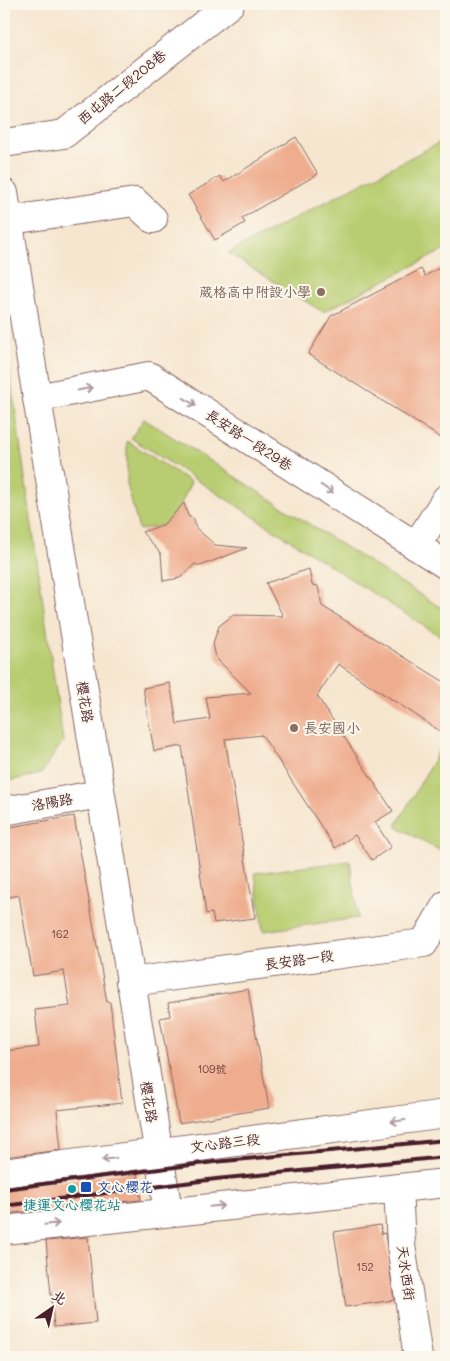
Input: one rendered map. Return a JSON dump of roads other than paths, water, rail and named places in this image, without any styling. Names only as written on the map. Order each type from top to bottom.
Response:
[{"type":"street","name":"西屯路二段208巷","points":[[4,143],[64,134],[230,4]]},
{"type":"street","name":"櫻花路","points":[[4,193],[6,221],[37,398],[168,1211]]},
{"type":"street","points":[[6,221],[136,202],[153,219]]},
{"type":"street","name":"長安路一段29巷","points":[[37,398],[149,376],[446,565]]},
{"type":"street","points":[[416,546],[446,499]]},
{"type":"street","name":"洛陽路","points":[[4,811],[100,794]]},
{"type":"street","name":"長安路一段","points":[[130,982],[424,943],[446,905]]},
{"type":"street","name":"文心路三段","points":[[4,1174],[446,1114]]},
{"type":"street","points":[[4,1230],[168,1211],[446,1183]]},
{"type":"street","name":"天水西街","points":[[398,1188],[401,1245],[418,1357]]},
{"type":"railway","points":[[4,1189],[214,1162],[446,1140]]},
{"type":"railway","points":[[4,1206],[216,1179],[446,1157]]},
{"type":"place","name":"葳格高中附設小學","points":[[321,292]]},
{"type":"place","name":"長安國小","points":[[294,728]]},
{"type":"place","name":"文心櫻花","points":[[86,1187]]},
{"type":"place","name":"捷運文心櫻花站","points":[[72,1189]]}]
